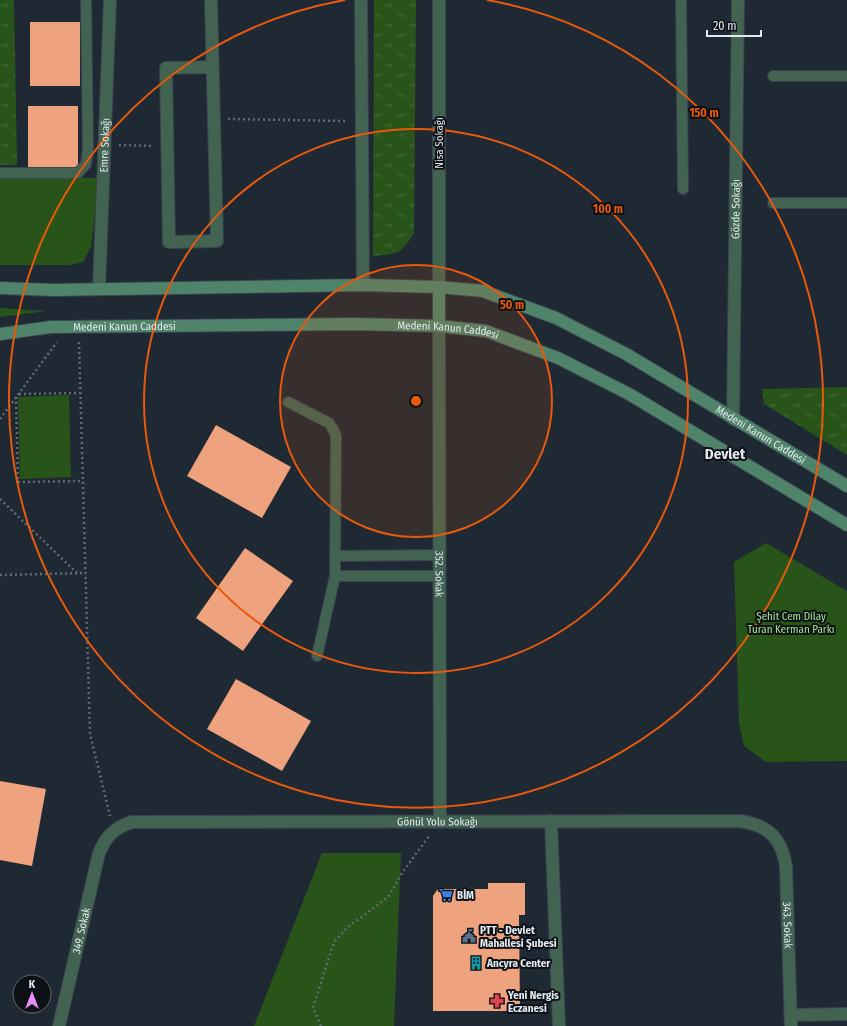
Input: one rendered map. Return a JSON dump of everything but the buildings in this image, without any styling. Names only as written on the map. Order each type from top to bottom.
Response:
[{"type":"main road","name":"Medeni Kanun Caddesi","points":[[0,288],[53,290],[363,285],[439,287],[483,291],[556,318],[626,354],[847,486]]},
{"type":"main road","points":[[439,287],[439,326]]},
{"type":"main road","name":"Medeni Kanun Caddesi","points":[[0,334],[52,327],[355,324],[439,326],[486,331],[558,358],[629,394],[847,524]]},
{"type":"street","name":"Emre Sokağı","points":[[99,289],[110,0]]},
{"type":"street","points":[[211,0],[217,241],[169,242],[166,68],[212,67]]},
{"type":"street","points":[[360,0],[363,285]]},
{"type":"street","name":"Nisa Sokağı","points":[[439,0],[439,287]]},
{"type":"street","name":"Gözde Sokağı","points":[[733,419],[738,0]]},
{"type":"street","name":"352. Sokak","points":[[439,326],[440,821]]},
{"type":"street","points":[[551,821],[559,1026]]},
{"type":"street","name":"Gönül Yolu Sokağı","points":[[111,834],[125,824],[139,822],[740,821],[754,824],[768,830]]},
{"type":"street","name":"343. Sokak","points":[[768,830],[776,838],[785,857],[791,1020]]},
{"type":"street","name":"349. Sokak","points":[[59,1026],[96,864],[103,845],[111,834]]},
{"type":"street","points":[[791,1020],[847,1014]]},
{"type":"lane","points":[[0,173],[78,173],[86,164],[88,148],[86,0]]},
{"type":"lane","points":[[681,0],[683,189]]},
{"type":"lane","points":[[773,76],[847,76]]},
{"type":"lane","points":[[773,203],[847,203]]},
{"type":"lane","points":[[288,402],[329,424],[336,436],[335,576],[317,656]]},
{"type":"lane","points":[[335,556],[439,555]]},
{"type":"lane","points":[[335,576],[439,576]]},
{"type":"path","points":[[214,118],[362,121]]},
{"type":"path","points":[[105,145],[167,146]]},
{"type":"path","points":[[74,327],[81,393],[90,734],[111,834]]},
{"type":"path","points":[[0,419],[17,395],[74,327]]},
{"type":"path","points":[[17,395],[81,393]]},
{"type":"path","points":[[17,395],[18,482],[83,481]]},
{"type":"path","points":[[0,499],[77,573]]},
{"type":"path","points":[[0,575],[85,573]]},
{"type":"path","points":[[321,1026],[313,1008],[334,942],[347,928],[388,897],[402,873],[440,821]]},
{"type":"green space","points":[[0,0],[14,0],[17,165],[0,165]]},
{"type":"green space","points":[[374,0],[416,0],[414,233],[406,245],[398,252],[388,255],[373,256]]},
{"type":"green space","points":[[0,178],[99,178],[91,247],[83,262],[69,265],[0,265]]},
{"type":"green space","points":[[0,308],[47,311],[0,317]]},
{"type":"green space","points":[[847,387],[847,455],[764,404],[762,389]]},
{"type":"green space","points":[[69,395],[71,477],[20,479],[18,397]]},
{"type":"green space","name":"Şehit Cem Dilay Turan Kerman Parkı","points":[[766,543],[847,591],[847,761],[766,762],[744,746],[739,723],[734,562]]},
{"type":"green space","points":[[322,853],[401,853],[394,1026],[254,1026]]},
{"type":"place","name":"BİM","points":[[446,895]]},
{"type":"place","name":"PTT - Devlet Mahallesi Şubesi","points":[[469,936]]},
{"type":"place","name":"Ancyra Center","points":[[476,963]]},
{"type":"place","name":"Yeni Nergis Eczanesi","points":[[497,1001]]},
{"type":"district","name":"Devlet","points":[[725,454]]}]
